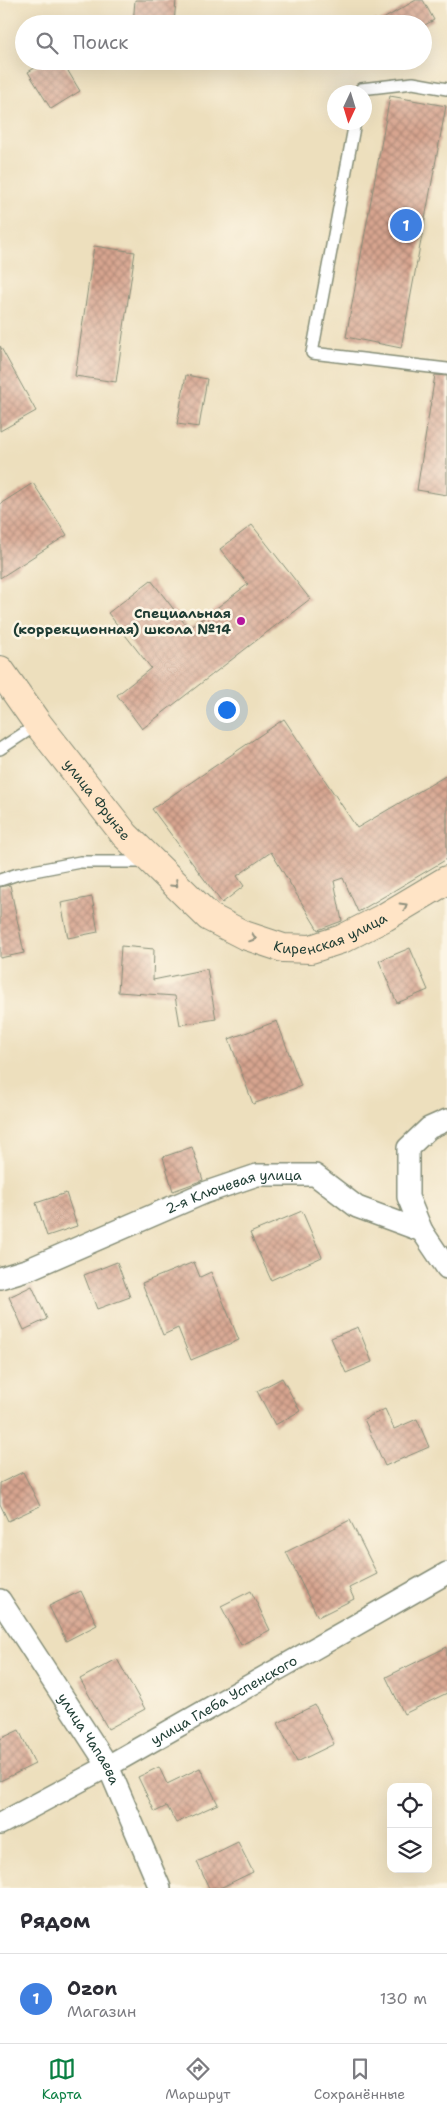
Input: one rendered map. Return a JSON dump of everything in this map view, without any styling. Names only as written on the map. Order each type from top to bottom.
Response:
[{"type":"street","name":"улица Фрунзе","points":[[0,670],[38,724],[125,835],[209,917]]},
{"type":"street","name":"Киренская улица","points":[[209,917],[244,935],[283,948],[311,949],[342,939],[385,917],[447,880]]},
{"type":"street","points":[[447,1120],[429,1128],[408,1148],[408,1197],[422,1231],[447,1268]]},
{"type":"street","name":"2-я Ключевая улица","points":[[0,1278],[29,1270],[204,1193],[257,1175],[315,1175],[357,1207],[422,1231]]},
{"type":"street","name":"улица Глеба Успенского","points":[[0,1824],[108,1766],[447,1573]]},
{"type":"street","name":"улица Чапаева","points":[[0,1600],[108,1766],[160,1888]]},
{"type":"lane","points":[[372,88],[413,83],[447,89]]},
{"type":"lane","points":[[354,130],[312,353],[447,369]]},
{"type":"lane","points":[[0,749],[38,724]]},
{"type":"lane","points":[[0,880],[18,874],[80,862],[152,862]]},
{"type":"building","points":[[135,0],[176,0],[175,15],[134,15]]},
{"type":"building","points":[[416,0],[423,0],[431,15],[390,15]]},
{"type":"building","points":[[31,70],[67,70],[80,91],[51,109],[28,72]]},
{"type":"building","points":[[390,96],[446,106],[401,348],[346,337]]},
{"type":"building","points":[[94,246],[135,252],[116,382],[75,376]]},
{"type":"building","points":[[0,346],[36,411],[0,431]]},
{"type":"building","points":[[186,375],[207,379],[199,427],[177,424]]},
{"type":"building","points":[[435,375],[447,376],[447,495],[417,490]]},
{"type":"building","points":[[33,483],[67,535],[0,578],[0,504]]},
{"type":"building","name":"Специальная (коррекционная) школа №14","points":[[252,525],[310,599],[142,729],[117,695],[151,668],[108,613],[151,580],[189,629],[248,584],[220,549]]},
{"type":"building","points":[[284,719],[357,828],[447,775],[447,859],[358,912],[343,878],[334,881],[342,921],[318,930],[271,852],[237,876],[244,886],[222,903],[152,809]]},
{"type":"building","points":[[10,885],[24,953],[0,958],[0,887]]},
{"type":"building","points":[[92,897],[98,932],[68,938],[61,903]]},
{"type":"building","points":[[121,946],[154,949],[153,980],[207,969],[216,1019],[180,1025],[175,996],[118,992]]},
{"type":"building","points":[[410,948],[428,990],[397,1003],[379,961]]},
{"type":"building","points":[[277,1021],[301,1086],[253,1104],[229,1039]]},
{"type":"building","points":[[192,1147],[203,1180],[173,1191],[163,1157]]},
{"type":"building","points":[[66,1193],[77,1226],[47,1236],[36,1203]]},
{"type":"building","points":[[302,1211],[322,1257],[271,1280],[250,1233]]},
{"type":"building","points":[[117,1262],[130,1297],[97,1309],[84,1275]]},
{"type":"building","points":[[194,1262],[200,1277],[211,1272],[239,1340],[191,1360],[178,1328],[163,1335],[142,1283]]},
{"type":"building","points":[[32,1286],[47,1319],[24,1330],[9,1297]]},
{"type":"building","points":[[358,1327],[372,1362],[346,1373],[331,1338]]},
{"type":"building","points":[[282,1378],[300,1411],[275,1425],[257,1391]]},
{"type":"building","points":[[385,1409],[394,1429],[417,1419],[429,1447],[385,1466],[364,1419]]},
{"type":"building","points":[[23,1472],[40,1506],[8,1521],[0,1504],[0,1483]]},
{"type":"building","points":[[350,1520],[377,1574],[349,1588],[354,1599],[318,1617],[286,1552]]},
{"type":"building","points":[[81,1591],[97,1625],[66,1641],[49,1606]]},
{"type":"building","points":[[251,1591],[270,1630],[241,1645],[221,1606]]},
{"type":"building","points":[[447,1647],[447,1693],[404,1714],[386,1677]]},
{"type":"building","points":[[117,1659],[145,1709],[108,1729],[80,1679]]},
{"type":"building","points":[[315,1705],[334,1744],[297,1762],[278,1723]]},
{"type":"building","points":[[19,1730],[35,1764],[0,1781],[0,1739]]},
{"type":"building","points":[[159,1767],[167,1784],[200,1768],[218,1804],[176,1823],[167,1806],[155,1812],[138,1777]]},
{"type":"building","points":[[238,1842],[253,1872],[220,1888],[209,1888],[197,1862]]},
{"type":"place","name":"Ozon","points":[[406,225]]},
{"type":"place","name":"Специальная (коррекционная) школа №14","points":[[241,621]]}]
